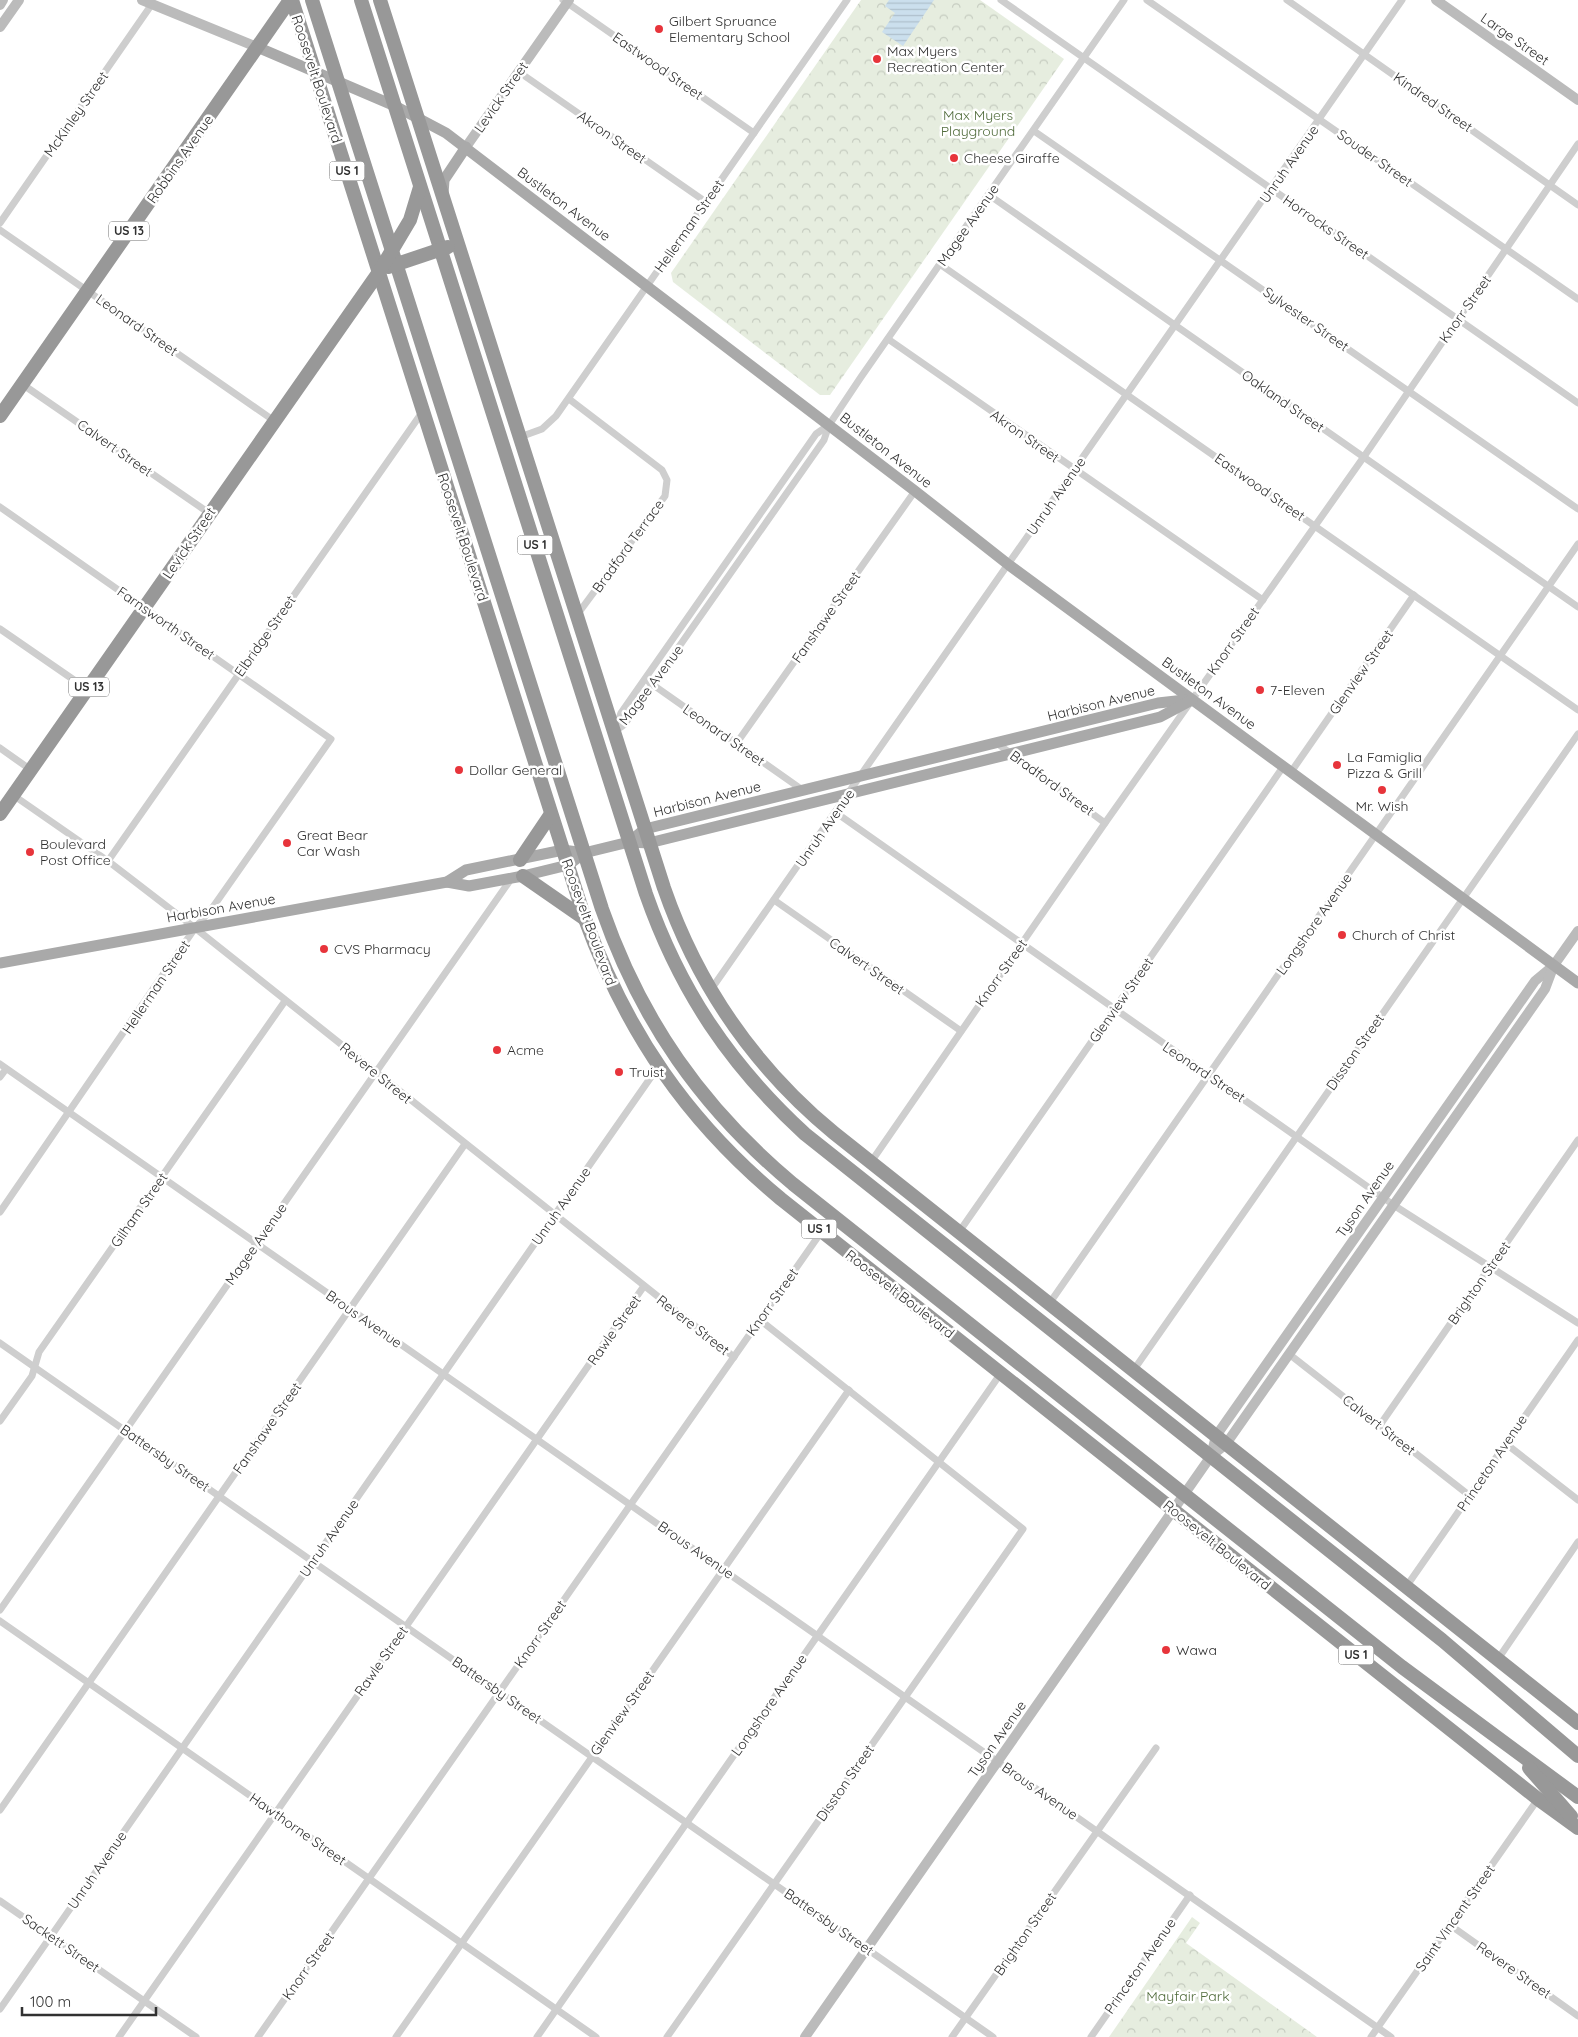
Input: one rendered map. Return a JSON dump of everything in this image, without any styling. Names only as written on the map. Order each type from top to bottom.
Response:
[{"type":"highway","name":"Robbins Avenue","points":[[0,416],[291,0]]},
{"type":"highway","name":"Roosevelt Boulevard","points":[[291,0],[585,919],[617,997],[658,1067],[687,1106],[725,1149],[762,1184],[1538,1800],[1578,1828]]},
{"type":"highway","name":"Roosevelt Boulevard","points":[[312,0],[615,945],[644,1008],[692,1082],[739,1136],[793,1184],[1402,1667],[1578,1797]]},
{"type":"highway","name":"US 1","points":[[361,0],[653,914],[685,985],[729,1054],[772,1103],[822,1148],[1297,1524],[1490,1680],[1578,1756]]},
{"type":"highway","name":"US 1","points":[[380,0],[649,843],[685,944],[710,991],[744,1042],[785,1090],[818,1120],[1578,1723]]},
{"type":"highway","name":"Levick Street","points":[[0,814],[273,420],[379,272],[410,220],[420,186]]},
{"type":"highway","name":"Levick Street","points":[[379,272],[396,263],[458,244]]},
{"type":"highway","points":[[433,443],[476,514]]},
{"type":"highway","points":[[506,454],[545,516]]},
{"type":"highway","points":[[520,652],[526,735]]},
{"type":"highway","points":[[520,860],[552,814]]},
{"type":"highway","points":[[517,877],[585,919]]},
{"type":"highway","points":[[1297,1524],[1406,1587]]},
{"type":"highway","points":[[1514,1751],[1578,1825]]},
{"type":"main road","name":"Bustleton Avenue","points":[[257,47],[418,117],[436,126],[466,147],[829,424],[1009,565],[1578,983]]},
{"type":"main road","name":"Levick Street","points":[[443,196],[444,180],[466,147]]},
{"type":"main road","name":"Harbison Avenue","points":[[629,842],[645,829],[860,778],[1158,703],[1192,700]]},
{"type":"main road","name":"Harbison Avenue","points":[[447,882],[466,870],[563,850],[584,853],[629,842],[649,843],[1160,717],[1192,700]]},
{"type":"main road","name":"Harbison Avenue","points":[[0,963],[447,882],[469,886],[517,877],[568,865],[584,853]]},
{"type":"street","points":[[0,5],[3,0]]},
{"type":"street","points":[[0,27],[19,0]]},
{"type":"street","name":"Bustleton Avenue","points":[[142,0],[257,47]]},
{"type":"street","name":"Hellerman Street","points":[[520,437],[547,426],[569,399],[847,0]]},
{"type":"street","name":"Horrocks Street","points":[[1001,0],[1578,403]]},
{"type":"street","name":"Magee Avenue","points":[[614,732],[624,725],[653,685],[824,440],[829,424],[1085,59],[1124,0]]},
{"type":"street","name":"Souder Street","points":[[1147,0],[1578,299]]},
{"type":"street","name":"Kindred Street","points":[[1287,0],[1578,205]]},
{"type":"street","name":"Unruh Avenue","points":[[710,991],[1402,0]]},
{"type":"street","name":"Large Street","points":[[1436,0],[1578,100]]},
{"type":"street","name":"Eastwood Street","points":[[566,1],[754,133]]},
{"type":"street","name":"Levick Street","points":[[466,147],[566,1]]},
{"type":"street","name":"McKinley Street","points":[[0,223],[152,4]]},
{"type":"street","name":"Akron Street","points":[[518,72],[706,202]]},
{"type":"street","name":"Sylvester Street","points":[[1034,131],[1578,509]]},
{"type":"street","name":"Knorr Street","points":[[871,1162],[1106,822],[1363,458],[1578,144]]},
{"type":"street","name":"Oakland Street","points":[[989,195],[1578,607]]},
{"type":"street","name":"Leonard Street","points":[[0,230],[273,420]]},
{"type":"street","name":"Eastwood Street","points":[[941,264],[1578,710]]},
{"type":"street","name":"Akron Street","points":[[888,339],[1262,600]]},
{"type":"street","name":"Calvert Street","points":[[22,384],[208,513]]},
{"type":"street","name":"Bradford Terrace","points":[[569,399],[662,470],[668,485],[665,496],[577,616]]},
{"type":"street","name":"Elbridge Street","points":[[108,861],[423,411]]},
{"type":"street","name":"Magee Avenue","points":[[614,732],[621,713],[816,434],[829,424]]},
{"type":"street","name":"Fanshawe Street","points":[[736,744],[915,491]]},
{"type":"street","name":"Farnsworth Street","points":[[0,508],[331,738]]},
{"type":"street","name":"Longshore Avenue","points":[[1049,1304],[1578,544]]},
{"type":"street","points":[[728,560],[736,566]]},
{"type":"street","name":"Glenview Street","points":[[958,1232],[1114,1010],[1414,595]]},
{"type":"street","points":[[0,629],[87,689]]},
{"type":"street","name":"Leonard Street","points":[[645,679],[804,791]]},
{"type":"street","name":"Disston Street","points":[[1133,1371],[1578,734]]},
{"type":"street","name":"Hellerman Street","points":[[0,1212],[195,928],[213,907],[331,738]]},
{"type":"street","name":"Bradford Street","points":[[998,744],[1106,822]]},
{"type":"street","points":[[0,748],[31,770]]},
{"type":"street","name":"Revere Street","points":[[13,795],[108,861],[195,928],[734,1357]]},
{"type":"street","name":"Leonard Street","points":[[835,812],[1383,1198],[1578,1323]]},
{"type":"street","name":"Magee Avenue","points":[[0,1610],[375,1073],[517,877]]},
{"type":"street","name":"Calvert Street","points":[[774,900],[961,1031]]},
{"type":"street","name":"Tyson Avenue","points":[[1221,1440],[1289,1354],[1395,1206],[1545,989],[1554,965],[1578,931]]},
{"type":"street","name":"Tyson Avenue","points":[[805,2037],[1174,1510],[1211,1456],[1296,1322],[1535,981],[1554,965]]},
{"type":"street","name":"Gilham Street","points":[[0,1421],[32,1376],[39,1352],[285,1001]]},
{"type":"street","points":[[0,1077],[3,1066]]},
{"type":"street","name":"Brous Avenue","points":[[3,1066],[1391,2037]]},
{"type":"street","name":"Unruh Avenue","points":[[0,2008],[658,1067]]},
{"type":"street","name":"Brighton Street","points":[[1380,1425],[1578,1140]]},
{"type":"street","name":"Fanshawe Street","points":[[0,1810],[465,1144]]},
{"type":"street","name":"Knorr Street","points":[[258,2037],[822,1231]]},
{"type":"street","name":"Rawle Street","points":[[119,2037],[644,1286]]},
{"type":"street","points":[[760,1320],[939,1461]]},
{"type":"street","points":[[1296,1322],[1306,1329]]},
{"type":"street","name":"Princeton Avenue","points":[[1406,1587],[1578,1340]]},
{"type":"street","name":"Battersby Street","points":[[0,1343],[993,2037]]},
{"type":"street","name":"Calvert Street","points":[[1289,1354],[1470,1496]]},
{"type":"street","name":"Longshore Avenue","points":[[537,2037],[1001,1373]]},
{"type":"street","name":"Glenview Street","points":[[396,2037],[849,1390]]},
{"type":"street","points":[[1505,1443],[1578,1500]]},
{"type":"street","name":"Disston Street","points":[[667,2037],[1023,1528],[939,1461]]},
{"type":"street","points":[[1498,1659],[1578,1542]]},
{"type":"street","name":"Hawthorne Street","points":[[0,1621],[596,2037]]},
{"type":"street","name":"Brighton Street","points":[[952,2037],[1156,1748]]},
{"type":"street","name":"Saint Vincent Street","points":[[1371,2037],[1538,1800]]},
{"type":"street","name":"Princeton Avenue","points":[[1091,2037],[1190,1895]]},
{"type":"street","name":"Sackett Street","points":[[0,1901],[196,2037]]},
{"type":"street","name":"Revere Street","points":[[1450,1925],[1578,2016]]},
{"type":"green space","name":"Max Myers Playground","points":[[861,0],[980,0],[1064,59],[830,395],[820,395],[673,282],[671,273]]},
{"type":"green space","name":"Mayfair Park","points":[[1192,1917],[1200,1923],[1186,1943],[1317,2037],[1109,2037]]},
{"type":"water","points":[[889,0],[934,0],[903,46],[882,32],[895,13],[885,6]]},
{"type":"place","name":"Gilbert Spruance Elementary School","points":[[659,29]]},
{"type":"place","name":"Max Myers Recreation Center","points":[[877,59]]},
{"type":"place","name":"Cheese Giraffe","points":[[954,158]]},
{"type":"place","name":"7-Eleven","points":[[1260,690]]},
{"type":"place","name":"La Famiglia Pizza & Grill","points":[[1337,765]]},
{"type":"place","name":"Dollar General","points":[[459,770]]},
{"type":"place","name":"Mr. Wish","points":[[1382,790]]},
{"type":"place","name":"Great Bear Car Wash","points":[[287,843]]},
{"type":"place","name":"Boulevard Post Office","points":[[30,852]]},
{"type":"place","name":"Church of Christ","points":[[1342,935]]},
{"type":"place","name":"CVS Pharmacy","points":[[324,949]]},
{"type":"place","name":"Acme","points":[[497,1050]]},
{"type":"place","name":"Truist","points":[[619,1072]]},
{"type":"place","name":"Wawa","points":[[1166,1650]]}]
